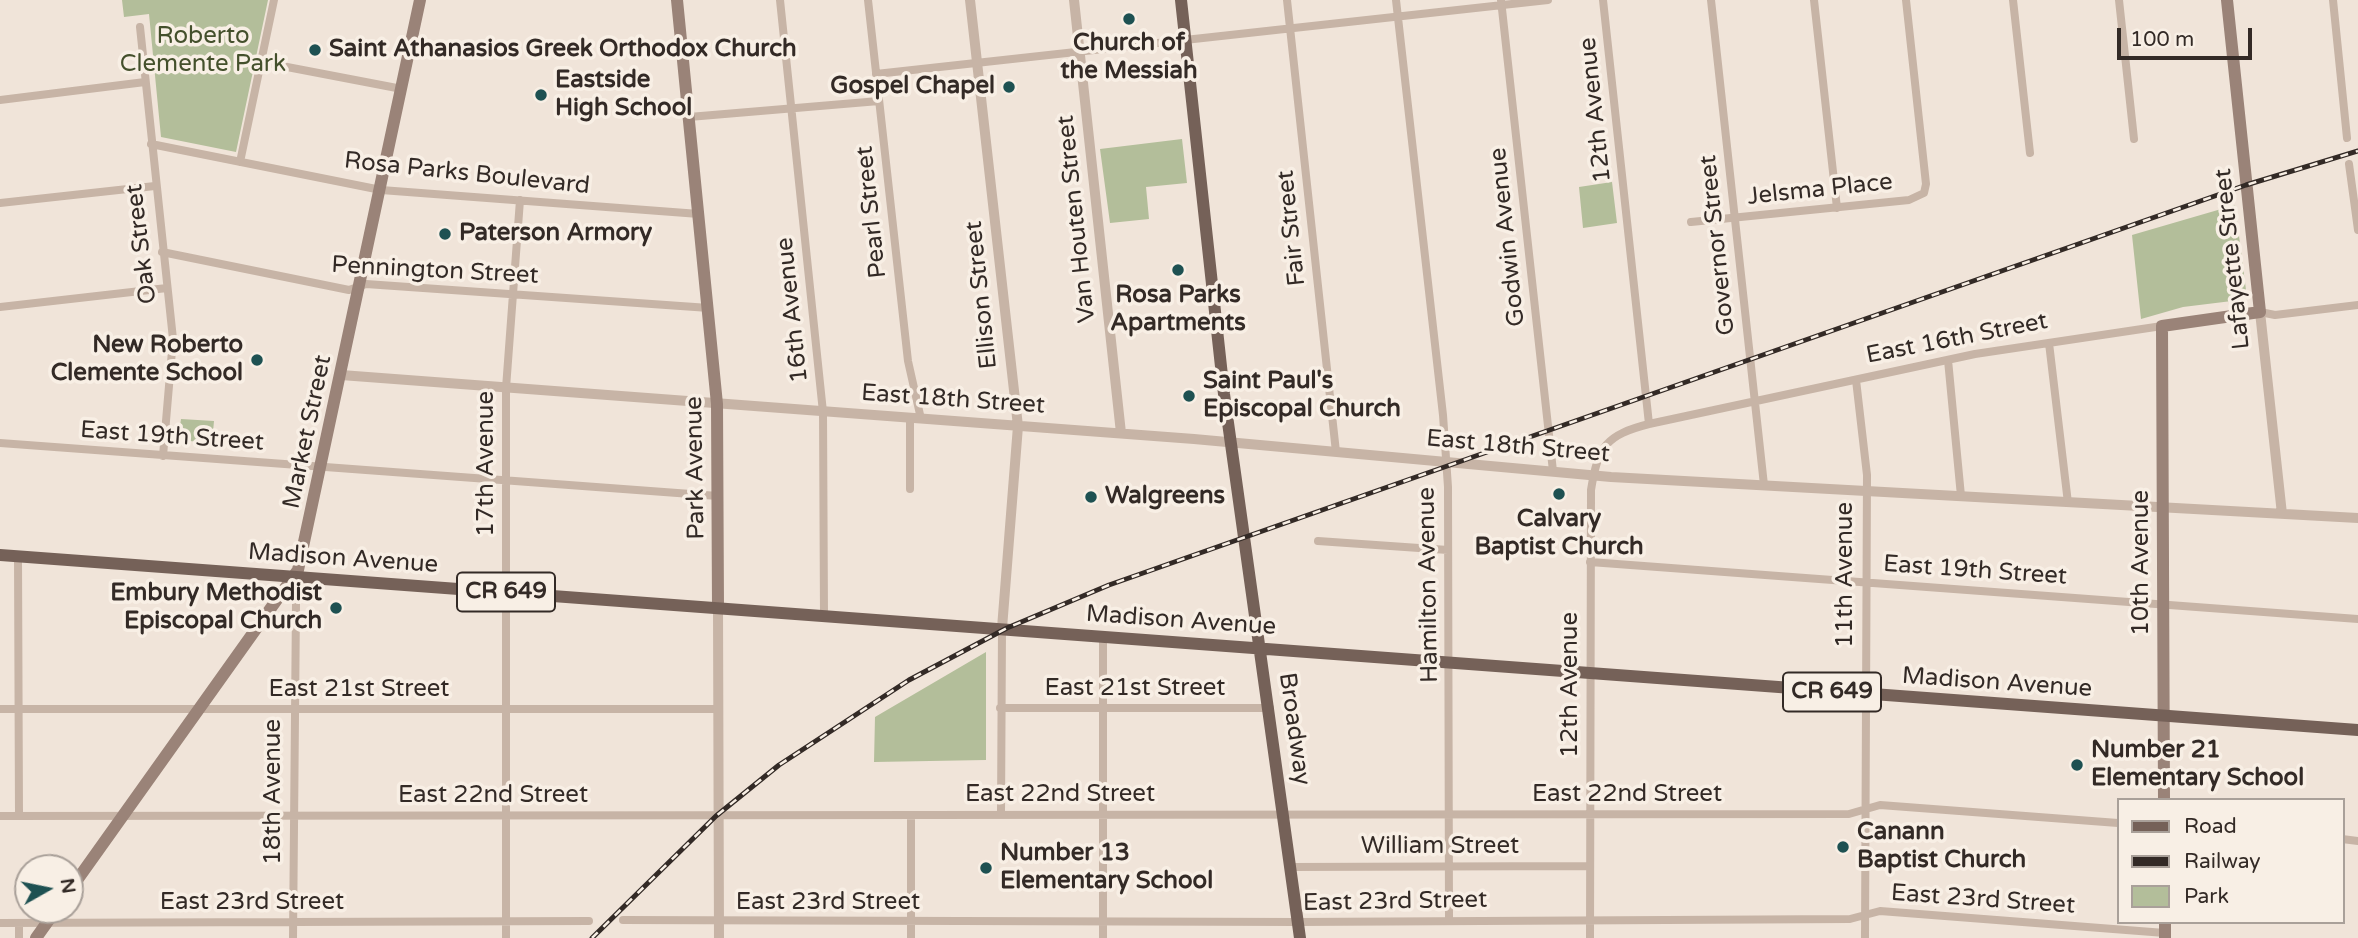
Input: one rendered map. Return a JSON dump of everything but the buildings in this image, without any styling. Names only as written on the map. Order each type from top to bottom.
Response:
[{"type":"main road","name":"Market Street","points":[[84,871],[295,577],[304,554],[420,0]]},
{"type":"main road","name":"Park Avenue","points":[[677,0],[717,404],[718,608]]},
{"type":"main road","name":"Broadway","points":[[1181,0],[1232,442],[1300,938]]},
{"type":"main road","name":"Lafayette Street","points":[[2227,0],[2260,312]]},
{"type":"main road","name":"East 16th Street","points":[[2162,326],[2260,312]]},
{"type":"main road","name":"10th Avenue","points":[[2162,326],[2164,798]]},
{"type":"main road","name":"Madison Avenue","points":[[0,555],[2358,730]]},
{"type":"street","points":[[240,162],[274,0]]},
{"type":"street","name":"16th Avenue","points":[[780,0],[823,412],[824,617]]},
{"type":"street","name":"Pearl Street","points":[[868,0],[916,419],[910,489]]},
{"type":"street","name":"Ellison Street","points":[[970,0],[1018,426],[1002,628]]},
{"type":"street","name":"Van Houten Street","points":[[1074,0],[1121,433]]},
{"type":"street","name":"Fair Street","points":[[1287,0],[1336,452]]},
{"type":"street","name":"Hamilton Avenue","points":[[1396,0],[1446,462],[1449,921]]},
{"type":"street","points":[[876,74],[1290,31],[1398,19],[1502,3],[1548,0]]},
{"type":"street","name":"12th Avenue","points":[[1604,0],[1649,424]]},
{"type":"street","name":"Governor Street","points":[[1711,0],[1764,485]]},
{"type":"street","points":[[1814,0],[1838,208]]},
{"type":"street","name":"Jelsma Place","points":[[1691,222],[1838,208],[1918,197],[1926,184],[1906,0]]},
{"type":"street","points":[[2013,0],[2030,153]]},
{"type":"street","points":[[2119,0],[2134,139]]},
{"type":"street","points":[[2333,0],[2347,138]]},
{"type":"street","name":"Godwin Avenue","points":[[1502,3],[1553,471]]},
{"type":"street","name":"Oak Street","points":[[140,27],[173,339],[163,456]]},
{"type":"street","points":[[261,62],[402,89]]},
{"type":"street","points":[[0,100],[145,82]]},
{"type":"street","points":[[689,117],[879,101]]},
{"type":"street","name":"Rosa Parks Boulevard","points":[[151,144],[381,190],[699,214]]},
{"type":"street","points":[[2350,164],[2358,230]]},
{"type":"street","points":[[0,203],[155,186]]},
{"type":"street","name":"17th Avenue","points":[[506,938],[506,388],[520,200]]},
{"type":"street","name":"Pennington Street","points":[[162,252],[349,290],[361,285],[709,308]]},
{"type":"street","points":[[0,307],[167,288]]},
{"type":"street","name":"East 16th Street","points":[[2260,312],[2275,314],[2358,305]]},
{"type":"street","name":"Lafayette Street","points":[[2260,312],[2282,514]]},
{"type":"street","name":"East 16th Street","points":[[1593,475],[1610,439],[1626,430],[1948,360],[2162,326]]},
{"type":"street","points":[[2049,342],[2068,503]]},
{"type":"street","points":[[1948,360],[1961,496]]},
{"type":"street","name":"East 18th Street","points":[[341,375],[1121,433],[1593,475],[2358,518]]},
{"type":"street","name":"11th Avenue","points":[[1856,380],[1866,491],[1865,938]]},
{"type":"street","name":"East 19th Street","points":[[0,443],[718,496]]},
{"type":"street","name":"12th Avenue","points":[[1590,938],[1590,562],[1593,475]]},
{"type":"street","points":[[1318,541],[1448,550]]},
{"type":"street","points":[[18,556],[19,816]]},
{"type":"street","name":"East 19th Street","points":[[1590,562],[2358,619]]},
{"type":"street","name":"18th Avenue","points":[[293,938],[296,604]]},
{"type":"street","name":"Park Avenue","points":[[718,608],[716,814],[719,938]]},
{"type":"street","points":[[1001,814],[1002,628]]},
{"type":"street","points":[[1103,636],[1103,938]]},
{"type":"street","name":"East 21st Street","points":[[1000,708],[1270,708]]},
{"type":"street","name":"East 21st Street","points":[[0,709],[718,709]]},
{"type":"street","name":"East 22nd Street","points":[[0,816],[1849,814],[1880,805],[2116,822]]},
{"type":"street","points":[[911,815],[911,938]]},
{"type":"street","name":"William Street","points":[[1291,867],[1590,866]]},
{"type":"street","name":"East 23rd Street","points":[[623,920],[1298,922],[1850,919],[1881,911],[2165,931]]},
{"type":"street","name":"East 23rd Street","points":[[84,923],[589,921]]},
{"type":"green space","name":"Roberto Clemente Park","points":[[122,0],[268,0],[236,152],[161,137],[149,14],[124,17]]},
{"type":"green space","points":[[1182,139],[1187,183],[1146,187],[1149,219],[1110,223],[1100,149]]},
{"type":"green space","points":[[1612,182],[1617,223],[1583,228],[1579,187]]},
{"type":"green space","points":[[2235,205],[2246,290],[2240,300],[2183,307],[2141,319],[2132,235]]},
{"type":"green space","points":[[181,419],[214,421],[212,443],[178,440]]},
{"type":"green space","points":[[986,652],[986,760],[874,762],[875,717]]},
{"type":"railway","points":[[592,938],[716,816],[779,765],[909,680],[1007,628],[1109,585],[2246,185],[2358,151]]},
{"type":"place","name":"Church of the Messiah","points":[[1129,19]]},
{"type":"place","name":"Saint Athanasios Greek Orthodox Church","points":[[315,50]]},
{"type":"place","name":"Gospel Chapel","points":[[1009,87]]},
{"type":"place","name":"Eastside High School","points":[[541,95]]},
{"type":"place","name":"Paterson Armory","points":[[445,234]]},
{"type":"place","name":"Rosa Parks Apartments","points":[[1178,270]]},
{"type":"place","name":"New Roberto Clemente School","points":[[257,360]]},
{"type":"place","name":"Saint Paul's Episcopal Church","points":[[1189,396]]},
{"type":"place","name":"Calvary Baptist Church","points":[[1559,494]]},
{"type":"place","name":"Walgreens","points":[[1091,497]]},
{"type":"place","name":"Embury Methodist Episcopal Church","points":[[336,608]]},
{"type":"place","name":"Number 21 Elementary School","points":[[2077,765]]},
{"type":"place","name":"Canann Baptist Church","points":[[1843,847]]},
{"type":"place","name":"Number 13 Elementary School","points":[[986,868]]}]
